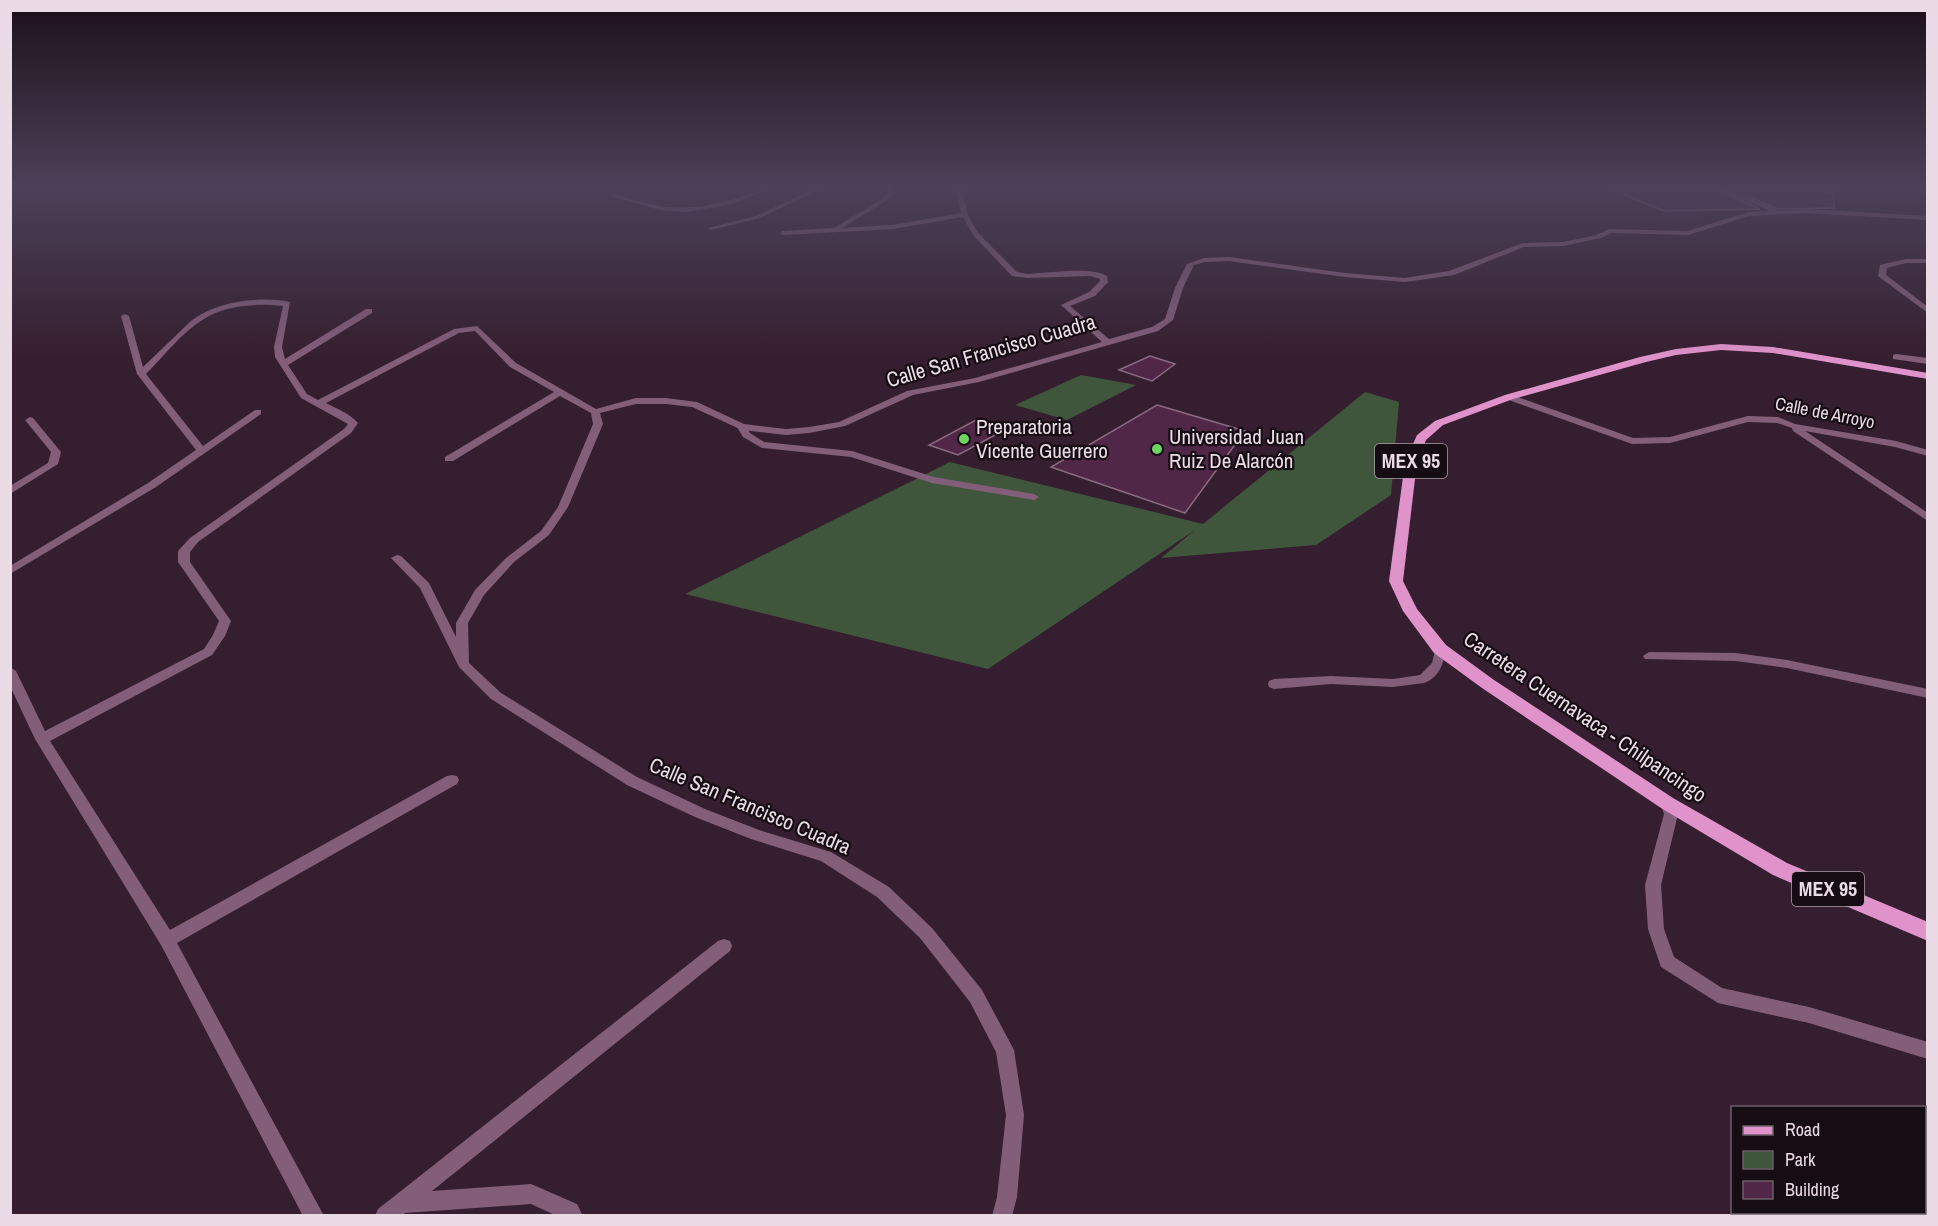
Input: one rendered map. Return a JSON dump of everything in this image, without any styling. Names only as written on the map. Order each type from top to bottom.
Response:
[{"type":"main road","name":"Carretera Cuernavaca - Chilpancingo","points":[[1928,376],[1773,350],[1721,347],[1655,356],[1509,397],[1439,423],[1421,438],[1411,462],[1396,581],[1410,611],[1440,649],[1488,684],[1667,803],[1780,869],[1928,932]]},
{"type":"street","points":[[986,245],[1015,274],[1027,276],[1100,274],[1104,282],[1092,294],[1065,305],[1107,342]]},
{"type":"street","name":"Calle San Francisco Cuadra","points":[[595,412],[636,401],[666,401],[694,404],[742,428],[786,432],[842,424],[910,393],[976,380],[1107,342],[1137,336],[1169,320],[1179,288],[1191,264],[1204,260],[1229,259],[1345,275],[1405,280],[1451,273],[1523,245]]},
{"type":"street","points":[[1928,261],[1893,263],[1883,267],[1882,276],[1928,311]]},
{"type":"street","points":[[42,739],[208,652],[219,636],[225,621],[184,562],[184,551],[194,540],[348,431],[353,423],[346,417],[304,396],[285,363],[279,357],[278,347],[287,304],[263,303],[214,311],[202,316],[141,374]]},
{"type":"street","points":[[285,363],[369,311]]},
{"type":"street","points":[[125,316],[141,374],[201,450]]},
{"type":"street","points":[[317,404],[457,331],[477,328],[513,365],[595,412],[598,424],[563,507],[545,533],[510,560],[479,593],[462,623],[463,664]]},
{"type":"street","points":[[1896,357],[1928,361]]},
{"type":"street","points":[[449,459],[559,393]]},
{"type":"street","name":"Calle de Arroyo","points":[[1509,397],[1632,441],[1670,440],[1748,418],[1778,420],[1793,426],[1896,444],[1928,453]]},
{"type":"street","points":[[10,571],[152,485],[258,412]]},
{"type":"street","points":[[10,491],[53,464],[56,452],[30,420]]},
{"type":"street","points":[[1793,426],[1928,518]]},
{"type":"street","points":[[742,428],[746,435],[762,445],[852,454],[932,480],[1034,497]]},
{"type":"street","name":"Calle San Francisco Cuadra","points":[[397,558],[424,586],[463,664],[496,696],[632,781],[700,813],[756,835],[826,856],[883,892],[926,933],[976,996],[1005,1050],[1015,1115],[1007,1197],[1002,1215]]},
{"type":"street","points":[[1274,684],[1331,680],[1393,683],[1424,679],[1438,664],[1440,649]]},
{"type":"street","points":[[1649,656],[1736,657],[1787,664],[1928,694]]},
{"type":"street","points":[[10,671],[42,739],[167,940],[314,1215]]},
{"type":"street","points":[[167,940],[452,780]]},
{"type":"street","points":[[1667,803],[1671,814],[1653,885],[1656,928],[1667,962],[1718,995],[1809,1015],[1928,1051]]},
{"type":"street","points":[[385,1215],[724,946]]},
{"type":"street","points":[[402,1203],[531,1194],[570,1211],[573,1215]]},
{"type":"green space","points":[[1081,375],[1136,385],[1067,420],[1015,405]]},
{"type":"green space","points":[[1365,392],[1399,402],[1391,495],[1316,545],[1161,558],[1195,530],[988,669],[685,594],[950,462],[1203,524]]},
{"type":"building","name":"Preparatoria Vicente Guerrero","points":[[1150,356],[1175,364],[1152,381],[1119,370]]},
{"type":"building","name":"Universidad Juan Ruiz De Alarcón","points":[[1157,405],[1245,431],[1185,513],[1051,467]]},
{"type":"building","name":"Preparatoria Vicente Guerrero","points":[[976,420],[999,433],[958,455],[929,445]]},
{"type":"place","name":"Preparatoria Vicente Guerrero","points":[[964,439]]},
{"type":"place","name":"Universidad Juan Ruiz De Alarcón","points":[[1157,449]]}]
